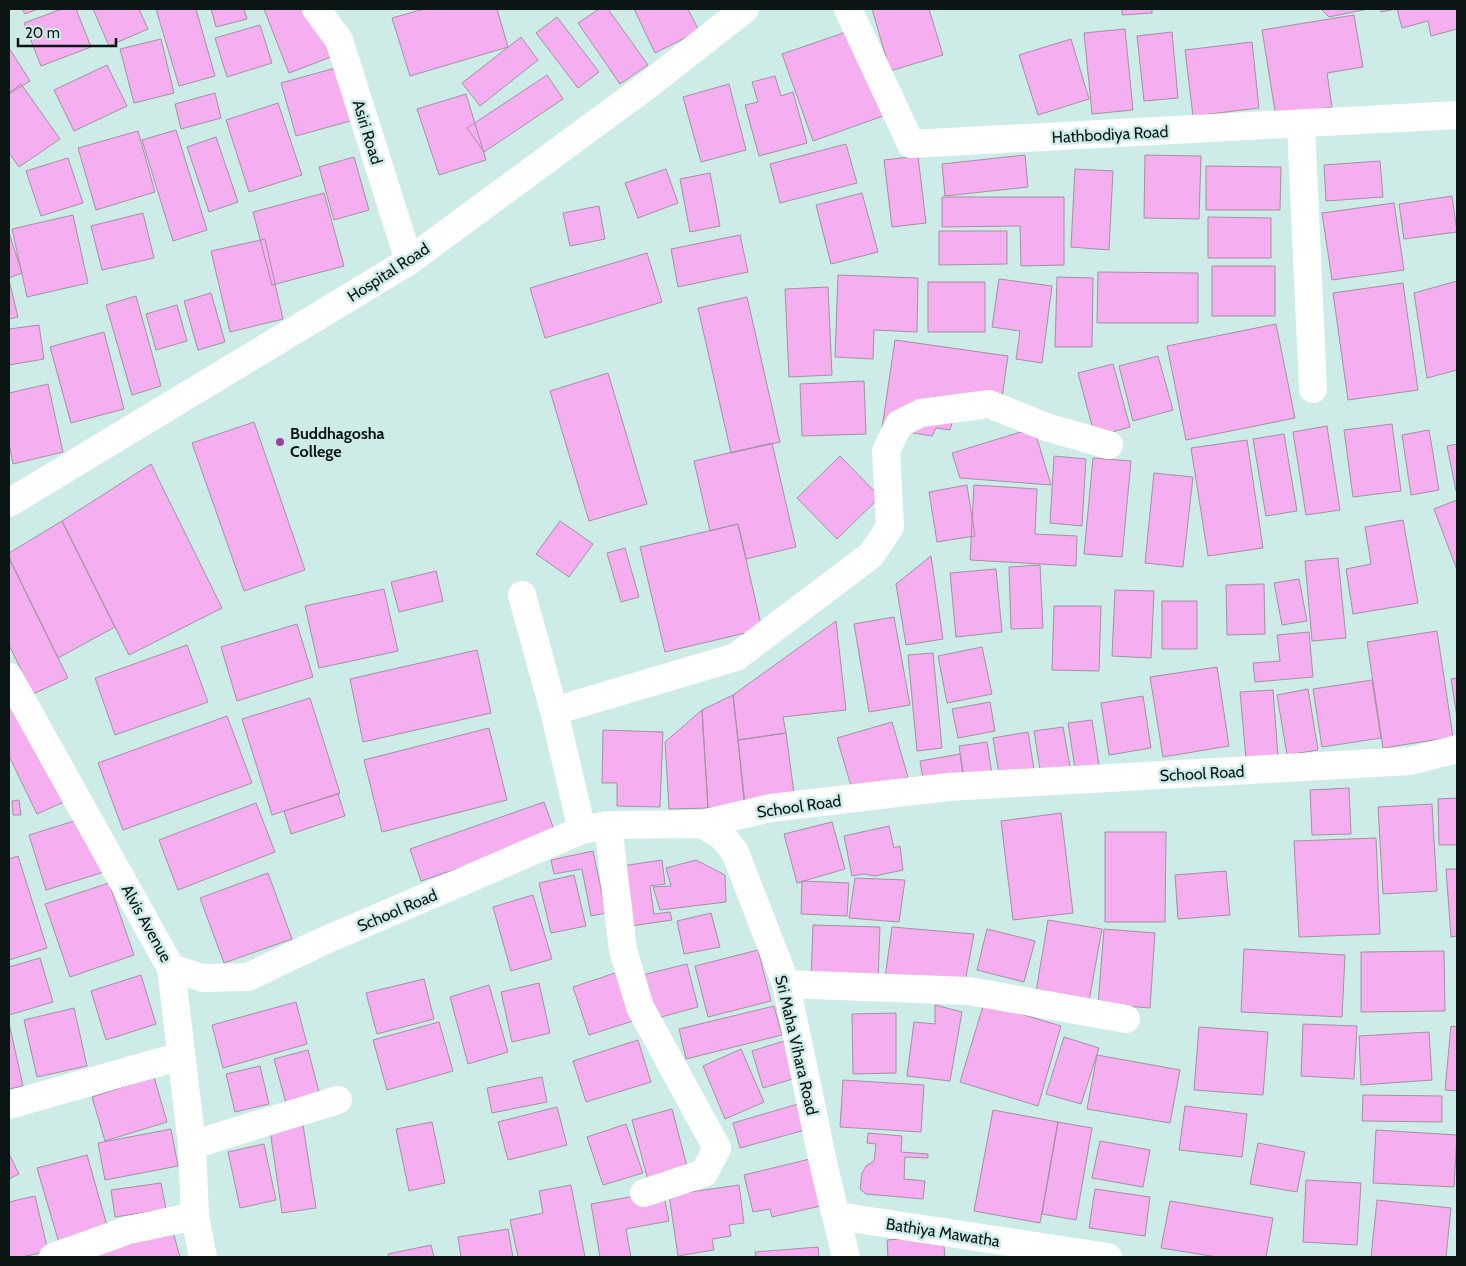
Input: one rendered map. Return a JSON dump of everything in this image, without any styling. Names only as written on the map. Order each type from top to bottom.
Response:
[{"type":"street","name":"Asiri Road","points":[[316,9],[340,40],[409,261]]},
{"type":"street","name":"Hospital Road","points":[[9,503],[409,261],[648,85],[745,9]]},
{"type":"street","name":"Hathbodiya Road","points":[[848,9],[911,144],[1457,116]]},
{"type":"street","points":[[1301,125],[1313,389]]},
{"type":"street","points":[[554,712],[736,656],[871,555],[890,527],[886,451],[898,424],[921,413],[989,404],[1046,427],[1109,445]]},
{"type":"street","points":[[522,595],[554,712],[582,830]]},
{"type":"street","name":"Alvis Avenue","points":[[9,677],[171,968],[192,1145],[195,1216],[203,1257]]},
{"type":"street","name":"School Road","points":[[171,968],[203,978],[248,977],[319,943],[582,830],[608,826],[702,824],[771,808],[948,787],[1410,761],[1457,749]]},
{"type":"street","name":"Sri Maha Vihara Road","points":[[702,824],[723,837],[735,852],[786,984],[824,1167],[846,1257]]},
{"type":"street","points":[[608,826],[623,950],[640,1007],[717,1148],[704,1173],[644,1193]]},
{"type":"street","points":[[786,984],[969,991],[1126,1019]]},
{"type":"street","points":[[9,1105],[181,1056]]},
{"type":"street","points":[[192,1145],[338,1100]]},
{"type":"street","points":[[54,1257],[129,1230],[195,1216]]},
{"type":"street","name":"Bathiya Mawatha","points":[[837,1216],[1108,1257]]},
{"type":"building","points":[[22,9],[38,9],[25,14]]},
{"type":"building","points":[[62,9],[76,9],[91,47],[41,66],[24,23]]},
{"type":"building","points":[[93,9],[139,9],[148,29],[109,46]]},
{"type":"building","points":[[156,9],[196,9],[215,76],[179,86]]},
{"type":"building","points":[[211,9],[244,9],[247,19],[216,27]]},
{"type":"building","points":[[264,9],[312,9],[331,57],[289,73]]},
{"type":"building","points":[[424,9],[497,9],[508,47],[410,76],[392,18]]},
{"type":"building","points":[[599,9],[608,9],[648,65],[620,84],[578,23]]},
{"type":"building","points":[[634,9],[688,9],[699,31],[655,53]]},
{"type":"building","points":[[872,9],[929,9],[943,55],[890,71]]},
{"type":"building","points":[[1122,9],[1152,9],[1152,13],[1122,15]]},
{"type":"building","points":[[1321,9],[1368,9],[1329,17]]},
{"type":"building","points":[[1380,9],[1396,9],[1381,12]]},
{"type":"building","points":[[1397,9],[1457,9],[1457,29],[1431,36],[1428,21],[1402,28]]},
{"type":"building","points":[[1354,15],[1363,67],[1327,73],[1332,107],[1276,117],[1262,30]]},
{"type":"building","points":[[557,17],[599,72],[578,88],[536,33]]},
{"type":"building","points":[[260,25],[272,63],[227,77],[215,38]]},
{"type":"building","points":[[1125,29],[1133,110],[1092,114],[1084,33]]},
{"type":"building","points":[[852,30],[883,116],[813,141],[782,54]]},
{"type":"building","points":[[1172,32],[1178,98],[1144,101],[1137,36]]},
{"type":"building","points":[[521,37],[538,60],[480,106],[462,83]]},
{"type":"building","points":[[161,39],[174,93],[134,103],[120,49]]},
{"type":"building","points":[[1071,39],[1089,99],[1038,115],[1019,55]]},
{"type":"building","points":[[1252,42],[1259,108],[1193,116],[1185,50]]},
{"type":"building","points":[[9,48],[30,81],[9,94]]},
{"type":"building","points":[[107,65],[127,106],[74,131],[54,90]]},
{"type":"building","points":[[339,67],[354,120],[296,136],[281,83]]},
{"type":"building","points":[[547,75],[563,99],[484,152],[467,128]]},
{"type":"building","points":[[775,76],[781,96],[793,92],[807,143],[759,156],[745,105],[758,102],[752,82]]},
{"type":"building","points":[[21,84],[60,139],[19,167],[9,153],[9,93]]},
{"type":"building","points":[[729,84],[746,150],[701,162],[683,97]]},
{"type":"building","points":[[215,93],[221,118],[181,129],[175,104]]},
{"type":"building","points":[[466,94],[486,160],[439,175],[417,109]]},
{"type":"building","points":[[278,103],[302,175],[249,192],[226,120]]},
{"type":"building","points":[[176,130],[207,230],[173,241],[142,140]]},
{"type":"building","points":[[138,131],[155,192],[96,210],[78,148]]},
{"type":"building","points":[[216,137],[238,202],[209,212],[187,147]]},
{"type":"building","points":[[846,144],[857,183],[780,203],[770,164]]},
{"type":"building","points":[[1025,155],[1028,187],[945,196],[942,164]]},
{"type":"building","points":[[1145,155],[1201,156],[1199,219],[1144,218]]},
{"type":"building","points":[[918,156],[926,223],[892,227],[884,160]]},
{"type":"building","points":[[354,157],[369,210],[334,220],[319,167]]},
{"type":"building","points":[[68,158],[83,203],[41,216],[26,171]]},
{"type":"building","points":[[1380,161],[1383,197],[1326,201],[1324,165]]},
{"type":"building","points":[[1206,166],[1281,167],[1280,210],[1206,210]]},
{"type":"building","points":[[666,169],[678,203],[638,218],[625,183]]},
{"type":"building","points":[[1075,169],[1113,171],[1109,250],[1071,247]]},
{"type":"building","points":[[710,173],[720,226],[690,232],[680,179]]},
{"type":"building","points":[[324,193],[344,266],[272,285],[253,212]]},
{"type":"building","points":[[862,193],[878,252],[831,264],[816,205]]},
{"type":"building","points":[[1452,196],[1457,232],[1404,239],[1399,204]]},
{"type":"building","points":[[942,197],[1064,197],[1064,265],[1021,266],[1020,226],[942,227]]},
{"type":"building","points":[[1394,203],[1404,270],[1332,280],[1322,213]]},
{"type":"building","points":[[599,206],[605,239],[570,246],[563,213]]},
{"type":"building","points":[[143,213],[154,258],[102,270],[91,226]]},
{"type":"building","points":[[73,215],[88,283],[27,297],[12,229]]},
{"type":"building","points":[[1208,217],[1271,218],[1271,258],[1208,258]]},
{"type":"building","points":[[939,231],[1007,231],[1007,264],[939,265]]},
{"type":"building","points":[[9,233],[22,273],[9,278]]},
{"type":"building","points":[[740,235],[748,272],[678,287],[671,249]]},
{"type":"building","points":[[265,239],[283,319],[230,332],[211,251]]},
{"type":"building","points":[[647,253],[662,302],[545,338],[530,288]]},
{"type":"building","points":[[1212,266],[1275,266],[1275,316],[1212,316]]},
{"type":"building","points":[[1098,272],[1198,273],[1198,323],[1097,323]]},
{"type":"building","points":[[838,275],[918,278],[917,332],[874,330],[873,359],[835,357]]},
{"type":"building","points":[[1057,277],[1093,278],[1092,347],[1055,347]]},
{"type":"building","points":[[999,279],[1052,286],[1042,363],[1016,359],[1020,331],[992,327]]},
{"type":"building","points":[[9,280],[18,317],[9,319]]},
{"type":"building","points":[[1457,281],[1457,370],[1427,378],[1414,293]]},
{"type":"building","points":[[928,282],[985,282],[985,332],[928,332]]},
{"type":"building","points":[[1403,283],[1418,390],[1348,400],[1333,293]]},
{"type":"building","points":[[828,287],[832,375],[789,377],[785,289]]},
{"type":"building","points":[[211,293],[225,342],[198,350],[184,301]]},
{"type":"building","points":[[136,296],[161,386],[132,395],[106,305]]},
{"type":"building","points":[[747,297],[780,442],[731,453],[698,308]]},
{"type":"building","points":[[177,305],[187,341],[156,350],[146,314]]},
{"type":"building","points":[[1276,324],[1295,418],[1186,440],[1167,346]]},
{"type":"building","points":[[39,325],[44,359],[9,365],[9,329]]},
{"type":"building","points":[[104,332],[124,409],[71,423],[50,347]]},
{"type":"building","points":[[895,340],[1008,356],[999,419],[954,416],[950,430],[936,428],[932,436],[882,428]]},
{"type":"building","points":[[1158,356],[1173,410],[1133,421],[1119,366]]},
{"type":"building","points":[[1113,364],[1130,427],[1095,437],[1078,373]]},
{"type":"building","points":[[608,373],[647,504],[589,521],[550,391]]},
{"type":"building","points":[[864,381],[866,434],[802,436],[800,384]]},
{"type":"building","points":[[48,384],[63,452],[13,464],[9,443],[9,393]]},
{"type":"building","points":[[254,422],[305,570],[244,591],[192,443]]},
{"type":"building","points":[[1392,424],[1401,491],[1353,497],[1344,430]]},
{"type":"building","points":[[1327,426],[1340,510],[1306,515],[1293,432]]},
{"type":"building","points":[[1034,428],[1051,485],[960,478],[952,453]]},
{"type":"building","points":[[1429,430],[1439,490],[1411,495],[1402,435]]},
{"type":"building","points":[[1284,434],[1297,511],[1266,516],[1253,439]]},
{"type":"building","points":[[1247,440],[1263,548],[1208,556],[1191,448]]},
{"type":"building","points":[[772,443],[796,547],[746,559],[738,524],[710,531],[694,461]]},
{"type":"building","points":[[1457,444],[1457,490],[1456,491],[1447,446]]},
{"type":"building","points":[[840,456],[880,497],[837,539],[797,498]]},
{"type":"building","points":[[1054,456],[1086,459],[1082,526],[1050,523]]},
{"type":"building","points":[[1093,458],[1131,461],[1122,557],[1084,554]]},
{"type":"building","points":[[151,464],[222,608],[129,655],[62,521]]},
{"type":"building","points":[[1154,473],[1193,477],[1183,567],[1145,563]]},
{"type":"building","points":[[967,485],[975,536],[937,542],[929,492]]},
{"type":"building","points":[[974,485],[1037,489],[1035,534],[1077,536],[1076,566],[970,560]]},
{"type":"building","points":[[1457,500],[1457,570],[1434,509]]},
{"type":"building","points":[[1403,520],[1418,603],[1353,614],[1346,569],[1371,564],[1365,527]]},
{"type":"building","points":[[62,521],[115,627],[58,658],[11,562],[9,553]]},
{"type":"building","points":[[560,521],[593,544],[569,577],[536,554]]},
{"type":"building","points":[[738,524],[762,629],[665,652],[640,547]]},
{"type":"building","points":[[625,548],[639,597],[621,602],[607,553]]},
{"type":"building","points":[[931,556],[943,639],[906,645],[896,584]]},
{"type":"building","points":[[1338,558],[1346,638],[1312,641],[1305,561]]},
{"type":"building","points":[[11,562],[68,678],[33,694],[9,645],[9,563]]},
{"type":"building","points":[[1040,565],[1043,628],[1011,629],[1009,567]]},
{"type":"building","points":[[996,569],[1002,632],[956,637],[950,573]]},
{"type":"building","points":[[436,571],[443,601],[399,612],[391,582]]},
{"type":"building","points":[[1299,579],[1307,621],[1282,625],[1274,583]]},
{"type":"building","points":[[1264,584],[1265,634],[1227,635],[1226,585]]},
{"type":"building","points":[[384,589],[398,651],[319,668],[305,606]]},
{"type":"building","points":[[1115,590],[1154,591],[1151,658],[1112,656]]},
{"type":"building","points":[[1162,601],[1197,601],[1197,649],[1162,649]]},
{"type":"building","points":[[1054,606],[1101,606],[1099,671],[1052,670]]},
{"type":"building","points":[[894,617],[910,705],[869,712],[854,624]]},
{"type":"building","points":[[836,621],[846,710],[783,717],[786,733],[738,740],[733,695]]},
{"type":"building","points":[[297,624],[313,677],[237,701],[221,647]]},
{"type":"building","points":[[1437,631],[1453,737],[1383,748],[1367,642]]},
{"type":"building","points":[[1309,632],[1313,677],[1255,682],[1253,663],[1280,661],[1277,635]]},
{"type":"building","points":[[187,645],[208,702],[115,735],[95,678]]},
{"type":"building","points":[[982,647],[992,694],[947,703],[938,656]]},
{"type":"building","points":[[477,650],[491,713],[363,742],[350,679]]},
{"type":"building","points":[[933,653],[942,748],[917,751],[908,655]]},
{"type":"building","points":[[1217,667],[1229,746],[1163,757],[1150,677]]},
{"type":"building","points":[[1457,678],[1457,717],[1451,679]]},
{"type":"building","points":[[1372,680],[1381,738],[1322,747],[1313,689]]},
{"type":"building","points":[[9,687],[64,802],[37,814],[9,756]]},
{"type":"building","points":[[1308,689],[1318,750],[1287,755],[1277,695]]},
{"type":"building","points":[[1273,690],[1278,756],[1246,759],[1240,692]]},
{"type":"building","points":[[733,695],[745,804],[708,808],[702,710]]},
{"type":"building","points":[[1143,696],[1151,748],[1109,755],[1101,703]]},
{"type":"building","points":[[310,698],[340,793],[272,815],[242,719]]},
{"type":"building","points":[[990,702],[995,731],[958,738],[952,709]]},
{"type":"building","points":[[702,710],[708,808],[669,809],[665,742]]},
{"type":"building","points":[[227,716],[252,783],[123,830],[98,763]]},
{"type":"building","points":[[1092,720],[1100,771],[1076,775],[1068,723]]},
{"type":"building","points":[[892,722],[908,777],[853,793],[837,738]]},
{"type":"building","points":[[1063,727],[1071,772],[1041,776],[1034,731]]},
{"type":"building","points":[[489,728],[507,800],[382,832],[364,760]]},
{"type":"building","points":[[603,730],[663,732],[660,807],[617,806],[617,783],[602,783]]},
{"type":"building","points":[[1028,732],[1034,769],[999,774],[993,738]]},
{"type":"building","points":[[786,733],[794,793],[744,800],[738,740]]},
{"type":"building","points":[[987,742],[992,774],[964,779],[959,746]]},
{"type":"building","points":[[960,754],[964,779],[924,785],[920,761]]},
{"type":"building","points":[[1349,788],[1351,834],[1312,835],[1310,790]]},
{"type":"building","points":[[338,794],[345,816],[291,834],[284,811]]},
{"type":"building","points":[[1457,798],[1457,845],[1439,845],[1438,799]]},
{"type":"building","points":[[19,800],[21,815],[13,815],[12,801]]},
{"type":"building","points":[[544,802],[556,835],[421,881],[410,849]]},
{"type":"building","points":[[256,803],[275,852],[178,890],[159,840]]},
{"type":"building","points":[[1432,804],[1437,891],[1383,894],[1378,807]]},
{"type":"building","points":[[1061,813],[1073,913],[1013,920],[1001,821]]},
{"type":"building","points":[[87,817],[104,872],[46,890],[29,835]]},
{"type":"building","points":[[832,822],[845,869],[797,883],[784,834]]},
{"type":"building","points":[[889,826],[894,848],[900,846],[903,870],[875,876],[864,874],[852,876],[844,836]]},
{"type":"building","points":[[1105,832],[1166,832],[1165,922],[1105,922]]},
{"type":"building","points":[[1376,838],[1380,934],[1299,937],[1294,841]]},
{"type":"building","points":[[593,851],[606,913],[591,916],[582,869],[554,874],[551,860]]},
{"type":"building","points":[[18,856],[47,948],[9,960],[9,859]]},
{"type":"building","points":[[662,860],[665,884],[650,886],[654,914],[670,912],[672,920],[631,926],[622,866]]},
{"type":"building","points":[[696,860],[725,875],[726,902],[660,910],[653,887],[671,886],[666,868]]},
{"type":"building","points":[[1446,869],[1457,869],[1457,936],[1451,937]]},
{"type":"building","points":[[1226,871],[1230,915],[1178,919],[1175,875]]},
{"type":"building","points":[[268,873],[292,939],[224,963],[200,898]]},
{"type":"building","points":[[574,875],[586,926],[551,933],[539,883]]},
{"type":"building","points":[[855,878],[905,880],[899,922],[849,918]]},
{"type":"building","points":[[802,881],[849,883],[847,916],[801,914]]},
{"type":"building","points":[[109,883],[134,955],[70,977],[45,904]]},
{"type":"building","points":[[533,895],[552,959],[511,971],[493,907]]},
{"type":"building","points":[[711,913],[720,947],[684,954],[677,921]]},
{"type":"building","points":[[1048,920],[1102,929],[1089,1001],[1036,992]]},
{"type":"building","points":[[813,925],[880,927],[878,982],[811,980]]},
{"type":"building","points":[[892,927],[974,934],[965,982],[885,978]]},
{"type":"building","points":[[987,929],[1035,941],[1024,982],[977,970]]},
{"type":"building","points":[[1104,929],[1155,933],[1150,1008],[1098,1004]]},
{"type":"building","points":[[1244,949],[1345,955],[1342,1017],[1241,1012]]},
{"type":"building","points":[[758,950],[771,1001],[708,1017],[695,966]]},
{"type":"building","points":[[1444,951],[1445,1011],[1361,1012],[1361,952]]},
{"type":"building","points":[[40,958],[53,1002],[9,1015],[9,967]]},
{"type":"building","points":[[687,964],[698,1007],[654,1019],[642,975]]},
{"type":"building","points":[[618,972],[633,1021],[589,1035],[573,987]]},
{"type":"building","points":[[141,975],[156,1024],[106,1040],[91,991]]},
{"type":"building","points":[[424,979],[434,1019],[377,1034],[366,993]]},
{"type":"building","points":[[539,983],[550,1033],[512,1042],[501,992]]},
{"type":"building","points":[[489,985],[508,1052],[468,1064],[450,997]]},
{"type":"building","points":[[296,1002],[307,1044],[223,1068],[212,1025]]},
{"type":"building","points":[[984,1003],[1061,1026],[1038,1106],[960,1082]]},
{"type":"building","points":[[935,1005],[962,1012],[950,1081],[907,1076],[914,1022],[935,1024]]},
{"type":"building","points":[[774,1006],[782,1035],[686,1059],[679,1029]]},
{"type":"building","points":[[74,1008],[87,1066],[37,1077],[24,1020]]},
{"type":"building","points":[[896,1013],[896,1073],[853,1074],[852,1014]]},
{"type":"building","points":[[439,1022],[453,1071],[387,1090],[373,1040]]},
{"type":"building","points":[[9,1023],[23,1086],[9,1089]]},
{"type":"building","points":[[1303,1024],[1357,1026],[1354,1079],[1301,1076]]},
{"type":"building","points":[[1451,1026],[1457,1027],[1457,1091],[1445,1090]]},
{"type":"building","points":[[1199,1027],[1268,1032],[1263,1095],[1194,1090]]},
{"type":"building","points":[[1429,1032],[1432,1080],[1361,1085],[1359,1036]]},
{"type":"building","points":[[1064,1037],[1099,1048],[1081,1104],[1046,1094]]},
{"type":"building","points":[[638,1040],[651,1082],[586,1102],[573,1061]]},
{"type":"building","points":[[784,1041],[796,1078],[763,1088],[752,1051]]},
{"type":"building","points":[[741,1049],[764,1102],[725,1119],[703,1066]]},
{"type":"building","points":[[308,1050],[321,1099],[287,1107],[274,1059]]},
{"type":"building","points":[[1097,1055],[1180,1070],[1170,1123],[1087,1109]]},
{"type":"building","points":[[260,1066],[269,1104],[235,1112],[226,1074]]},
{"type":"building","points":[[154,1077],[167,1122],[105,1141],[92,1097]]},
{"type":"building","points":[[542,1077],[547,1102],[492,1113],[487,1088]]},
{"type":"building","points":[[843,1080],[924,1085],[921,1132],[840,1127]]},
{"type":"building","points":[[1363,1095],[1442,1096],[1442,1122],[1362,1121]]},
{"type":"building","points":[[798,1104],[805,1130],[740,1148],[733,1123]]},
{"type":"building","points":[[1185,1106],[1247,1114],[1242,1157],[1179,1150]]},
{"type":"building","points":[[557,1107],[567,1145],[508,1160],[498,1122]]},
{"type":"building","points":[[672,1109],[689,1174],[649,1184],[632,1120]]},
{"type":"building","points":[[993,1110],[1058,1122],[1040,1223],[974,1211]]},
{"type":"building","points":[[432,1122],[445,1183],[409,1191],[396,1129]]},
{"type":"building","points":[[1058,1122],[1092,1128],[1076,1220],[1042,1214]]},
{"type":"building","points":[[626,1124],[643,1173],[603,1185],[587,1137]]},
{"type":"building","points":[[303,1125],[316,1208],[282,1213],[270,1130]]},
{"type":"building","points":[[171,1129],[178,1166],[105,1180],[98,1143]]},
{"type":"building","points":[[1376,1130],[1457,1135],[1454,1187],[1373,1183]]},
{"type":"building","points":[[868,1133],[902,1136],[901,1152],[928,1154],[928,1158],[905,1157],[904,1179],[925,1181],[923,1199],[866,1194],[860,1189],[862,1173],[866,1166],[874,1161],[876,1144],[867,1143]]},
{"type":"building","points":[[1100,1141],[1150,1150],[1143,1187],[1092,1178]]},
{"type":"building","points":[[1258,1143],[1305,1152],[1297,1192],[1250,1184]]},
{"type":"building","points":[[264,1144],[276,1200],[240,1208],[228,1152]]},
{"type":"building","points":[[9,1154],[19,1174],[9,1179]]},
{"type":"building","points":[[87,1155],[108,1229],[59,1243],[37,1168]]},
{"type":"building","points":[[814,1158],[825,1205],[772,1217],[770,1209],[753,1212],[744,1175]]},
{"type":"building","points":[[1306,1180],[1361,1183],[1357,1245],[1303,1242]]},
{"type":"building","points":[[161,1183],[166,1209],[115,1217],[111,1190]]},
{"type":"building","points":[[571,1185],[585,1257],[518,1257],[510,1220],[543,1213],[539,1191]]},
{"type":"building","points":[[739,1185],[744,1223],[729,1225],[731,1236],[712,1239],[714,1250],[678,1256],[669,1195]]},
{"type":"building","points":[[1095,1189],[1150,1197],[1145,1236],[1089,1228]]},
{"type":"building","points":[[663,1191],[669,1221],[626,1229],[631,1257],[600,1257],[591,1204]]},
{"type":"building","points":[[35,1196],[48,1251],[22,1257],[9,1257],[9,1202]]},
{"type":"building","points":[[1377,1200],[1451,1208],[1446,1257],[1371,1257]]},
{"type":"building","points":[[1170,1201],[1273,1218],[1266,1257],[1217,1257],[1161,1248]]},
{"type":"building","points":[[508,1229],[513,1257],[461,1257],[458,1237]]},
{"type":"building","points":[[173,1232],[180,1257],[83,1257]]},
{"type":"building","points":[[943,1236],[945,1257],[888,1257],[887,1240]]},
{"type":"building","points":[[431,1245],[434,1257],[389,1257],[388,1254]]},
{"type":"building","points":[[818,1247],[819,1257],[756,1257],[755,1252]]},
{"type":"place","name":"Buddhagosha College","points":[[280,442]]}]
